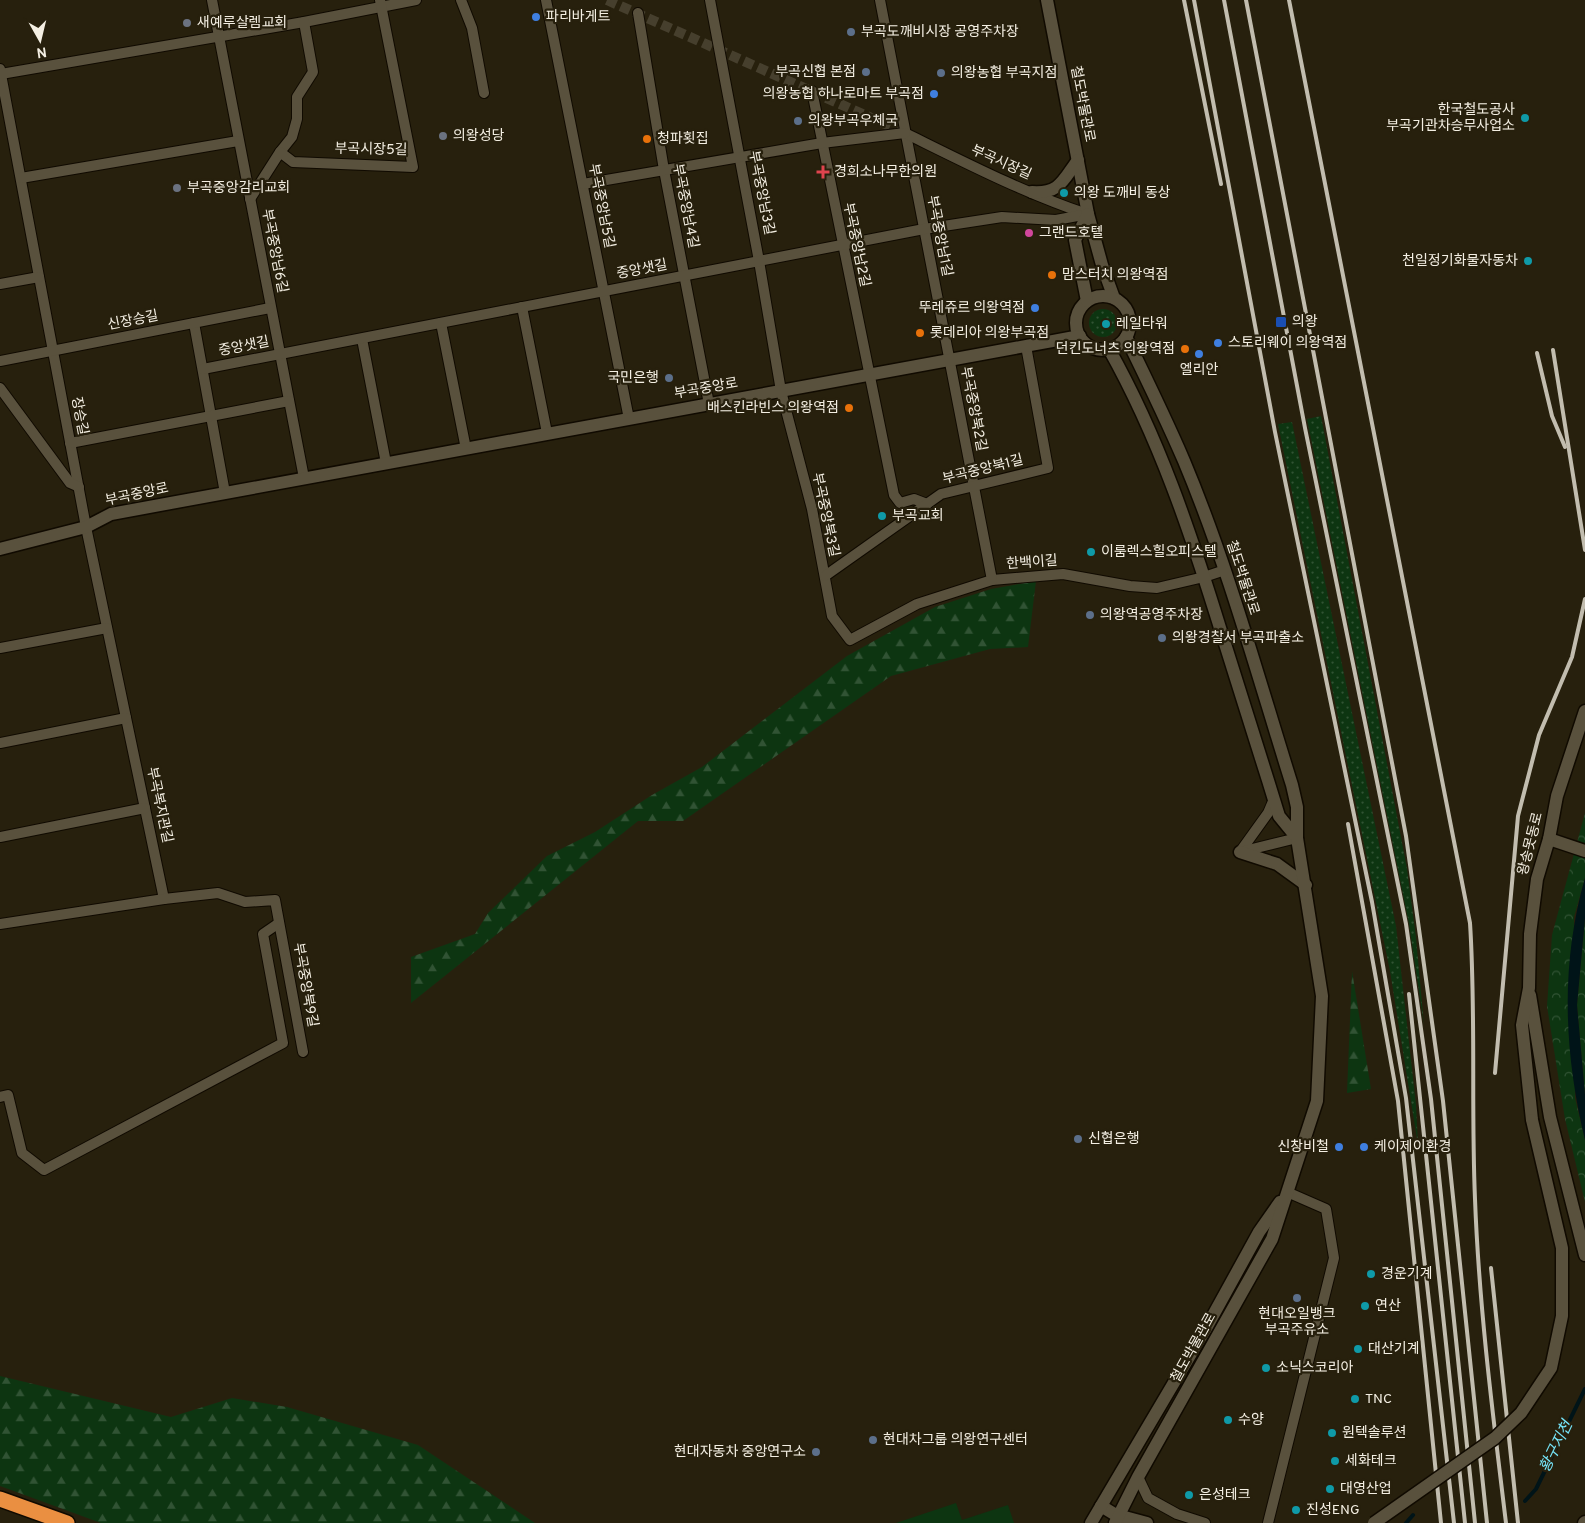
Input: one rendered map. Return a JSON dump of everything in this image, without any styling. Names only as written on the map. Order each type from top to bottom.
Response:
[{"type":"highway","points":[[0,1499],[66,1523]]},
{"type":"street","name":"부곡중앙남6길","points":[[212,0],[304,478]]},
{"type":"street","points":[[0,72],[218,37],[304,22],[381,4],[416,0]]},
{"type":"street","points":[[461,0],[472,28],[484,92]]},
{"type":"street","name":"부곡중앙남5길","points":[[546,0],[629,419]]},
{"type":"street","name":"부곡중앙남3길","points":[[710,0],[760,261],[781,391]]},
{"type":"street","name":"부곡중앙남1길","points":[[880,0],[950,360]]},
{"type":"street","name":"철도박물관로","points":[[1047,0],[1088,214],[1102,265],[1114,298]]},
{"type":"street","name":"부곡시장5길","points":[[280,152],[293,162],[413,167],[381,4]]},
{"type":"street","name":"부곡중앙남4길","points":[[638,13],[664,170],[709,404]]},
{"type":"street","points":[[250,199],[280,152],[292,137],[297,120],[297,97],[313,72],[304,22]]},
{"type":"street","name":"장승길","points":[[0,72],[86,526]]},
{"type":"street","name":"부곡중앙남2길","points":[[812,91],[869,374]]},
{"type":"street","points":[[583,184],[822,143],[905,133]]},
{"type":"street","name":"부곡시장길","points":[[905,133],[1032,192],[1088,214]]},
{"type":"street","points":[[20,178],[238,141]]},
{"type":"street","points":[[1032,192],[1042,193],[1060,187],[1078,160]]},
{"type":"street","points":[[1087,301],[1075,240],[1088,214]]},
{"type":"street","name":"중앙샛길","points":[[203,370],[924,229],[1002,217],[1056,220],[1088,214]]},
{"type":"street","points":[[0,284],[39,277]]},
{"type":"street","points":[[1105,296],[1114,298],[1121,302],[1129,315],[1130,322],[1126,337],[1122,342],[1109,349],[1089,346],[1080,336],[1076,327],[1077,317],[1087,301],[1105,296]]},
{"type":"street","points":[[522,307],[547,434]]},
{"type":"street","name":"신장승길","points":[[0,361],[270,308]]},
{"type":"street","points":[[194,323],[225,493]]},
{"type":"street","points":[[441,323],[466,448]]},
{"type":"street","name":"부곡중앙로","points":[[0,549],[86,526],[110,514],[1080,336]]},
{"type":"street","name":"철도박물관로","points":[[1121,1521],[1138,1477],[1272,1239],[1317,1101],[1322,996],[1306,885],[1297,838],[1297,807],[1292,786],[1225,570],[1184,462],[1126,337]]},
{"type":"street","points":[[362,339],[386,463]]},
{"type":"street","name":"부곡중앙북1길","points":[[824,576],[941,494],[1048,468],[1026,346]]},
{"type":"street","name":"철도박물관로","points":[[1109,349],[1146,419],[1166,467],[1204,577],[1279,816],[1297,838]]},
{"type":"street","name":"부곡중앙북2길","points":[[950,360],[992,580]]},
{"type":"street","points":[[869,374],[894,495],[900,503],[914,499],[927,504]]},
{"type":"street","points":[[0,388],[70,484],[79,487]]},
{"type":"street","name":"부곡중앙북3길","points":[[781,391],[812,509],[832,616],[850,640]]},
{"type":"street","points":[[70,443],[289,401]]},
{"type":"street","name":"부곡복지관길","points":[[86,526],[164,899]]},
{"type":"street","name":"한백이길","points":[[850,640],[917,604],[992,580],[1062,574],[1130,586],[1157,588],[1225,570]]},
{"type":"street","points":[[0,648],[107,628]]},
{"type":"street","name":"왕송못동로","points":[[1374,1523],[1496,1438],[1520,1413],[1551,1368],[1562,1316],[1562,1248],[1532,1120],[1522,1025],[1529,988],[1530,934],[1537,879],[1549,839],[1557,796],[1585,711]]},
{"type":"street","points":[[0,742],[126,718]]},
{"type":"street","points":[[1239,853],[1268,813],[1274,799]]},
{"type":"street","points":[[0,836],[145,808]]},
{"type":"street","points":[[1239,853],[1297,838]]},
{"type":"street","points":[[1549,839],[1584,850]]},
{"type":"street","points":[[1239,853],[1277,864],[1306,885]]},
{"type":"street","name":"부곡중앙북9길","points":[[164,899],[218,894],[245,902],[275,900],[303,1052]]},
{"type":"street","points":[[0,924],[164,899]]},
{"type":"street","points":[[0,1096],[8,1095],[22,1153],[44,1170],[283,1043],[263,934],[279,923]]},
{"type":"street","name":"왕송못동로","points":[[1529,988],[1550,1117],[1585,1255]]},
{"type":"street","points":[[1268,1523],[1334,1258],[1326,1209],[1287,1192]]},
{"type":"street","name":"철도박물관로","points":[[1091,1523],[1205,1330],[1259,1232],[1287,1192]]},
{"type":"street","points":[[1138,1477],[1148,1498],[1177,1514],[1205,1523]]},
{"type":"street","points":[[1100,1506],[1121,1521],[1147,1523]]},
{"type":"green space","points":[[1103,309],[1113,313],[1117,323],[1113,333],[1103,337],[1093,333],[1089,323],[1093,313]]},
{"type":"green space","points":[[1321,416],[1407,869],[1424,1025],[1409,924],[1307,419]]},
{"type":"green space","points":[[1292,422],[1396,926],[1416,1105],[1418,1145],[1390,971],[1278,424]]},
{"type":"green space","points":[[1036,581],[1028,647],[990,649],[891,676],[683,821],[638,821],[411,1003],[411,957],[475,934],[488,913],[547,856],[595,832],[652,795],[702,767],[847,656],[935,607],[991,589]]},
{"type":"green space","points":[[1585,813],[1585,878],[1574,917],[1575,1098],[1585,1140],[1585,1202],[1565,1119],[1547,1006],[1552,935]]},
{"type":"green space","points":[[1585,918],[1585,1095],[1577,1005]]},
{"type":"green space","points":[[1352,971],[1371,1089],[1347,1093]]},
{"type":"green space","points":[[0,1376],[171,1417],[232,1398],[287,1407],[418,1445],[535,1523],[101,1523],[0,1486]]},
{"type":"green space","points":[[956,1503],[962,1520],[1008,1505],[1014,1523],[896,1523]]},
{"type":"shaded area","points":[[1585,878],[1585,918],[1577,1005],[1585,1095],[1585,1140],[1578,1107],[1569,1042],[1568,976],[1577,911]]},
{"type":"waterway","name":"황구지천","points":[[1525,1501],[1536,1489],[1585,1389]]},
{"type":"waterway","points":[[1406,1523],[1413,1515]]},
{"type":"tunnel","points":[[607,0],[905,133]]},
{"type":"railway","points":[[1184,0],[1221,184]]},
{"type":"railway","points":[[1194,0],[1275,432],[1372,902],[1406,1098],[1454,1523]]},
{"type":"railway","points":[[1224,0],[1305,428],[1406,924],[1431,1099],[1475,1523]]},
{"type":"railway","points":[[1246,0],[1406,836],[1443,1101],[1487,1523]]},
{"type":"railway","points":[[1289,0],[1470,923],[1477,1240],[1487,1361],[1506,1523]]},
{"type":"railway","points":[[1553,350],[1585,550]]},
{"type":"railway","points":[[1537,353],[1552,416],[1565,447]]},
{"type":"railway","points":[[1495,1073],[1518,816],[1539,735],[1572,657],[1585,599]]},
{"type":"railway","points":[[1348,824],[1398,1101],[1441,1523]]},
{"type":"railway","points":[[1409,994],[1465,1523]]},
{"type":"railway","points":[[1491,1268],[1518,1523]]},
{"type":"place","name":"파리바게트","points":[[536,17]]},
{"type":"place","name":"새예루살렘교회","points":[[187,23]]},
{"type":"place","name":"부곡도깨비시장 공영주차장","points":[[851,32]]},
{"type":"place","name":"부곡신협 본점","points":[[866,72]]},
{"type":"place","name":"의왕농협 부곡지점","points":[[941,73]]},
{"type":"place","name":"의왕농협 하나로마트 부곡점","points":[[934,94]]},
{"type":"place","name":"한국철도공사 부곡기관차승무사업소","points":[[1525,118]]},
{"type":"place","name":"의왕부곡우체국","points":[[798,121]]},
{"type":"place","name":"의왕성당","points":[[443,136]]},
{"type":"place","name":"청파횟집","points":[[647,139]]},
{"type":"place","name":"경희소나무한의원","points":[[823,172]]},
{"type":"place","name":"부곡중앙감리교회","points":[[177,188]]},
{"type":"place","name":"의왕 도깨비 동상","points":[[1064,193]]},
{"type":"place","name":"그랜드호텔","points":[[1029,233]]},
{"type":"place","name":"천일정기화물자동차","points":[[1528,261]]},
{"type":"place","name":"맘스터치 의왕역점","points":[[1052,275]]},
{"type":"place","name":"뚜레쥬르 의왕역점","points":[[1035,308]]},
{"type":"place","name":"의왕","points":[[1281,322]]},
{"type":"place","name":"레일타워","points":[[1106,324]]},
{"type":"place","name":"롯데리아 의왕부곡점","points":[[920,333]]},
{"type":"place","name":"스토리웨이 의왕역점","points":[[1218,343]]},
{"type":"place","name":"던킨도너츠 의왕역점","points":[[1185,349]]},
{"type":"place","name":"엘리안","points":[[1199,354]]},
{"type":"place","name":"국민은행","points":[[669,378]]},
{"type":"place","name":"배스킨라빈스 의왕역점","points":[[849,408]]},
{"type":"place","name":"부곡교회","points":[[882,516]]},
{"type":"place","name":"이룸렉스힐오피스텔","points":[[1091,552]]},
{"type":"place","name":"의왕역공영주차장","points":[[1090,615]]},
{"type":"place","name":"의왕경찰서 부곡파출소","points":[[1162,638]]},
{"type":"place","name":"신협은행","points":[[1078,1139]]},
{"type":"place","name":"신창비철","points":[[1339,1147]]},
{"type":"place","name":"케이제이환경","points":[[1364,1147]]},
{"type":"place","name":"경운기계","points":[[1371,1274]]},
{"type":"place","name":"현대오일뱅크 부곡주유소","points":[[1297,1298]]},
{"type":"place","name":"연산","points":[[1365,1306]]},
{"type":"place","name":"대산기계","points":[[1358,1349]]},
{"type":"place","name":"소닉스코리아","points":[[1266,1368]]},
{"type":"place","name":"TNC","points":[[1355,1399]]},
{"type":"place","name":"수양","points":[[1228,1420]]},
{"type":"place","name":"원텍솔루션","points":[[1332,1433]]},
{"type":"place","name":"현대차그룹 의왕연구센터","points":[[873,1440]]},
{"type":"place","name":"현대자동차 중앙연구소","points":[[816,1452]]},
{"type":"place","name":"세화테크","points":[[1335,1461]]},
{"type":"place","name":"대영산업","points":[[1330,1489]]},
{"type":"place","name":"은성테크","points":[[1189,1495]]},
{"type":"place","name":"진성ENG","points":[[1296,1510]]}]
